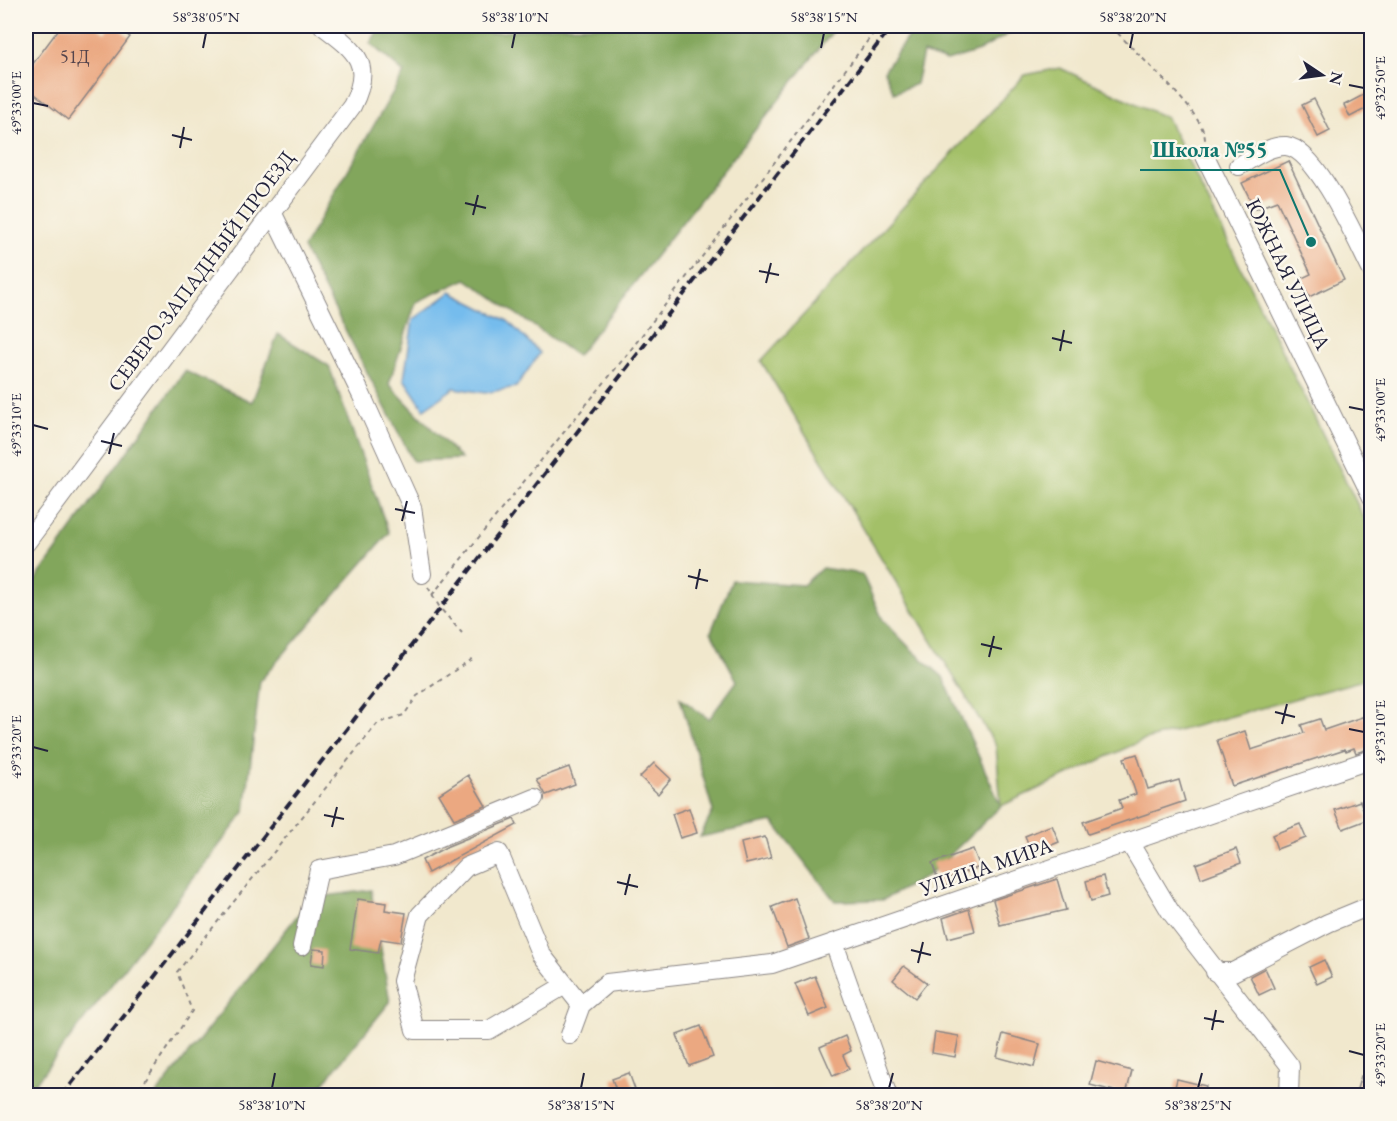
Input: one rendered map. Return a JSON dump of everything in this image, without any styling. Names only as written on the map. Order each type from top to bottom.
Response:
[{"type":"street","name":"СЕВЕРО-ЗАПАДНЫЙ ПРОЕЗД","points":[[26,543],[352,106],[362,82],[361,61],[353,50],[323,26]]},
{"type":"street","points":[[1239,166],[1269,149],[1286,146],[1299,151],[1327,183],[1371,271]]},
{"type":"street","name":"ЮЖНАЯ УЛИЦА","points":[[1205,156],[1371,496]]},
{"type":"street","points":[[273,214],[361,394],[412,507],[422,574]]},
{"type":"street","name":"УЛИЦА МИРА","points":[[580,1005],[607,983],[772,964],[1371,759]]},
{"type":"street","points":[[302,945],[319,870],[394,856],[535,798]]},
{"type":"street","points":[[1129,842],[1170,911],[1290,1066],[1289,1095]]},
{"type":"street","points":[[565,985],[489,1030],[415,1030],[402,981],[420,915],[466,867],[499,853],[542,954],[580,1005],[570,1035]]},
{"type":"street","points":[[1215,972],[1233,972],[1371,905]]},
{"type":"street","points":[[834,943],[888,1095]]},
{"type":"path","points":[[432,595],[629,352],[879,26]]},
{"type":"path","points":[[1112,26],[1184,103],[1205,134],[1205,156]]},
{"type":"path","points":[[422,574],[432,595],[462,633]]},
{"type":"path","points":[[135,1095],[192,1011],[177,972],[378,723],[404,715],[417,696],[473,658]]},
{"type":"green space","points":[[381,26],[460,26],[491,33],[555,26],[837,26],[577,356],[466,279],[416,302],[389,384],[461,459],[413,461],[303,248],[404,73],[370,43]]},
{"type":"green space","points":[[915,26],[1022,26],[979,51],[947,61],[923,53],[916,84],[894,93],[884,71]]},
{"type":"green space","points":[[1060,68],[1167,118],[1371,532],[1371,678],[1141,741],[1001,806],[996,746],[761,361],[1025,75]]},
{"type":"green space","points":[[278,334],[329,366],[389,533],[260,681],[245,812],[26,1095],[26,593],[185,371],[252,402]]},
{"type":"green space","points":[[822,568],[862,574],[883,620],[943,677],[1001,806],[929,875],[883,900],[835,901],[773,822],[700,837],[713,811],[680,698],[709,719],[737,681],[711,632],[732,580],[803,585]]},
{"type":"green space","points":[[371,890],[390,1002],[314,1095],[155,1096],[311,898]]},
{"type":"water","points":[[451,292],[508,321],[540,353],[516,387],[485,393],[454,388],[424,409],[404,379],[413,320]]},
{"type":"building","points":[[61,26],[95,26],[105,33],[111,26],[115,26],[130,37],[68,120],[26,87],[26,73]]},
{"type":"building","points":[[1371,91],[1371,106],[1350,117],[1344,105]]},
{"type":"building","points":[[1314,99],[1330,131],[1318,137],[1302,105]]},
{"type":"building","points":[[1288,161],[1344,280],[1309,297],[1300,279],[1311,274],[1277,201],[1255,209],[1242,183]]},
{"type":"building","points":[[1365,716],[1371,737],[1371,748],[1356,753],[1354,748],[1346,751],[1345,749],[1232,786],[1217,740],[1245,731],[1251,750],[1304,733],[1301,725],[1320,719],[1324,730]]},
{"type":"building","points":[[1137,754],[1148,789],[1179,780],[1185,801],[1088,834],[1083,822],[1122,808],[1119,800],[1136,794],[1124,758]]},
{"type":"building","points":[[654,763],[671,779],[658,794],[640,777]]},
{"type":"building","points":[[569,767],[575,784],[546,795],[537,779]]},
{"type":"building","points":[[468,775],[486,806],[454,819],[439,794]]},
{"type":"building","points":[[1360,801],[1367,820],[1343,829],[1335,810]]},
{"type":"building","points":[[689,808],[697,833],[680,838],[672,814]]},
{"type":"building","points":[[514,819],[517,825],[428,873],[422,860],[448,846]]},
{"type":"building","points":[[1300,824],[1306,838],[1277,849],[1272,835]]},
{"type":"building","points":[[1052,825],[1059,842],[1032,853],[1025,836]]},
{"type":"building","points":[[765,837],[771,858],[746,864],[741,843]]},
{"type":"building","points":[[973,849],[980,867],[949,878],[951,884],[941,888],[932,863]]},
{"type":"building","points":[[1236,849],[1241,863],[1201,878],[1196,864]]},
{"type":"building","points":[[1103,876],[1108,896],[1091,901],[1086,881]]},
{"type":"building","points":[[1057,879],[1066,910],[1000,925],[993,900]]},
{"type":"building","points":[[795,898],[809,939],[787,947],[772,907]]},
{"type":"building","points":[[358,899],[386,903],[385,910],[406,913],[401,942],[381,939],[378,953],[350,949]]},
{"type":"building","points":[[969,909],[975,931],[948,938],[943,918]]},
{"type":"building","points":[[313,949],[325,950],[324,966],[311,964]]},
{"type":"building","points":[[1324,960],[1332,977],[1317,984],[1309,967]]},
{"type":"building","points":[[904,966],[927,983],[915,998],[893,980]]},
{"type":"building","points":[[1265,968],[1274,988],[1259,995],[1250,976]]},
{"type":"building","points":[[815,976],[828,1008],[809,1016],[795,984]]},
{"type":"building","points":[[701,1026],[713,1057],[689,1066],[677,1035]]},
{"type":"building","points":[[935,1032],[959,1036],[955,1057],[932,1053]]},
{"type":"building","points":[[1003,1034],[1040,1044],[1034,1067],[997,1057]]},
{"type":"building","points":[[845,1036],[851,1051],[843,1055],[849,1069],[833,1076],[820,1047]]},
{"type":"building","points":[[1096,1061],[1132,1071],[1126,1094],[1090,1085]]},
{"type":"building","points":[[629,1073],[637,1095],[618,1095],[612,1079]]},
{"type":"building","points":[[1361,1076],[1371,1079],[1371,1095],[1355,1095]]},
{"type":"building","points":[[1177,1079],[1206,1086],[1204,1095],[1173,1095]]},
{"type":"railway","points":[[62,1096],[892,26]]},
{"type":"place","name":"Школа №55","points":[[1311,242]]}]
